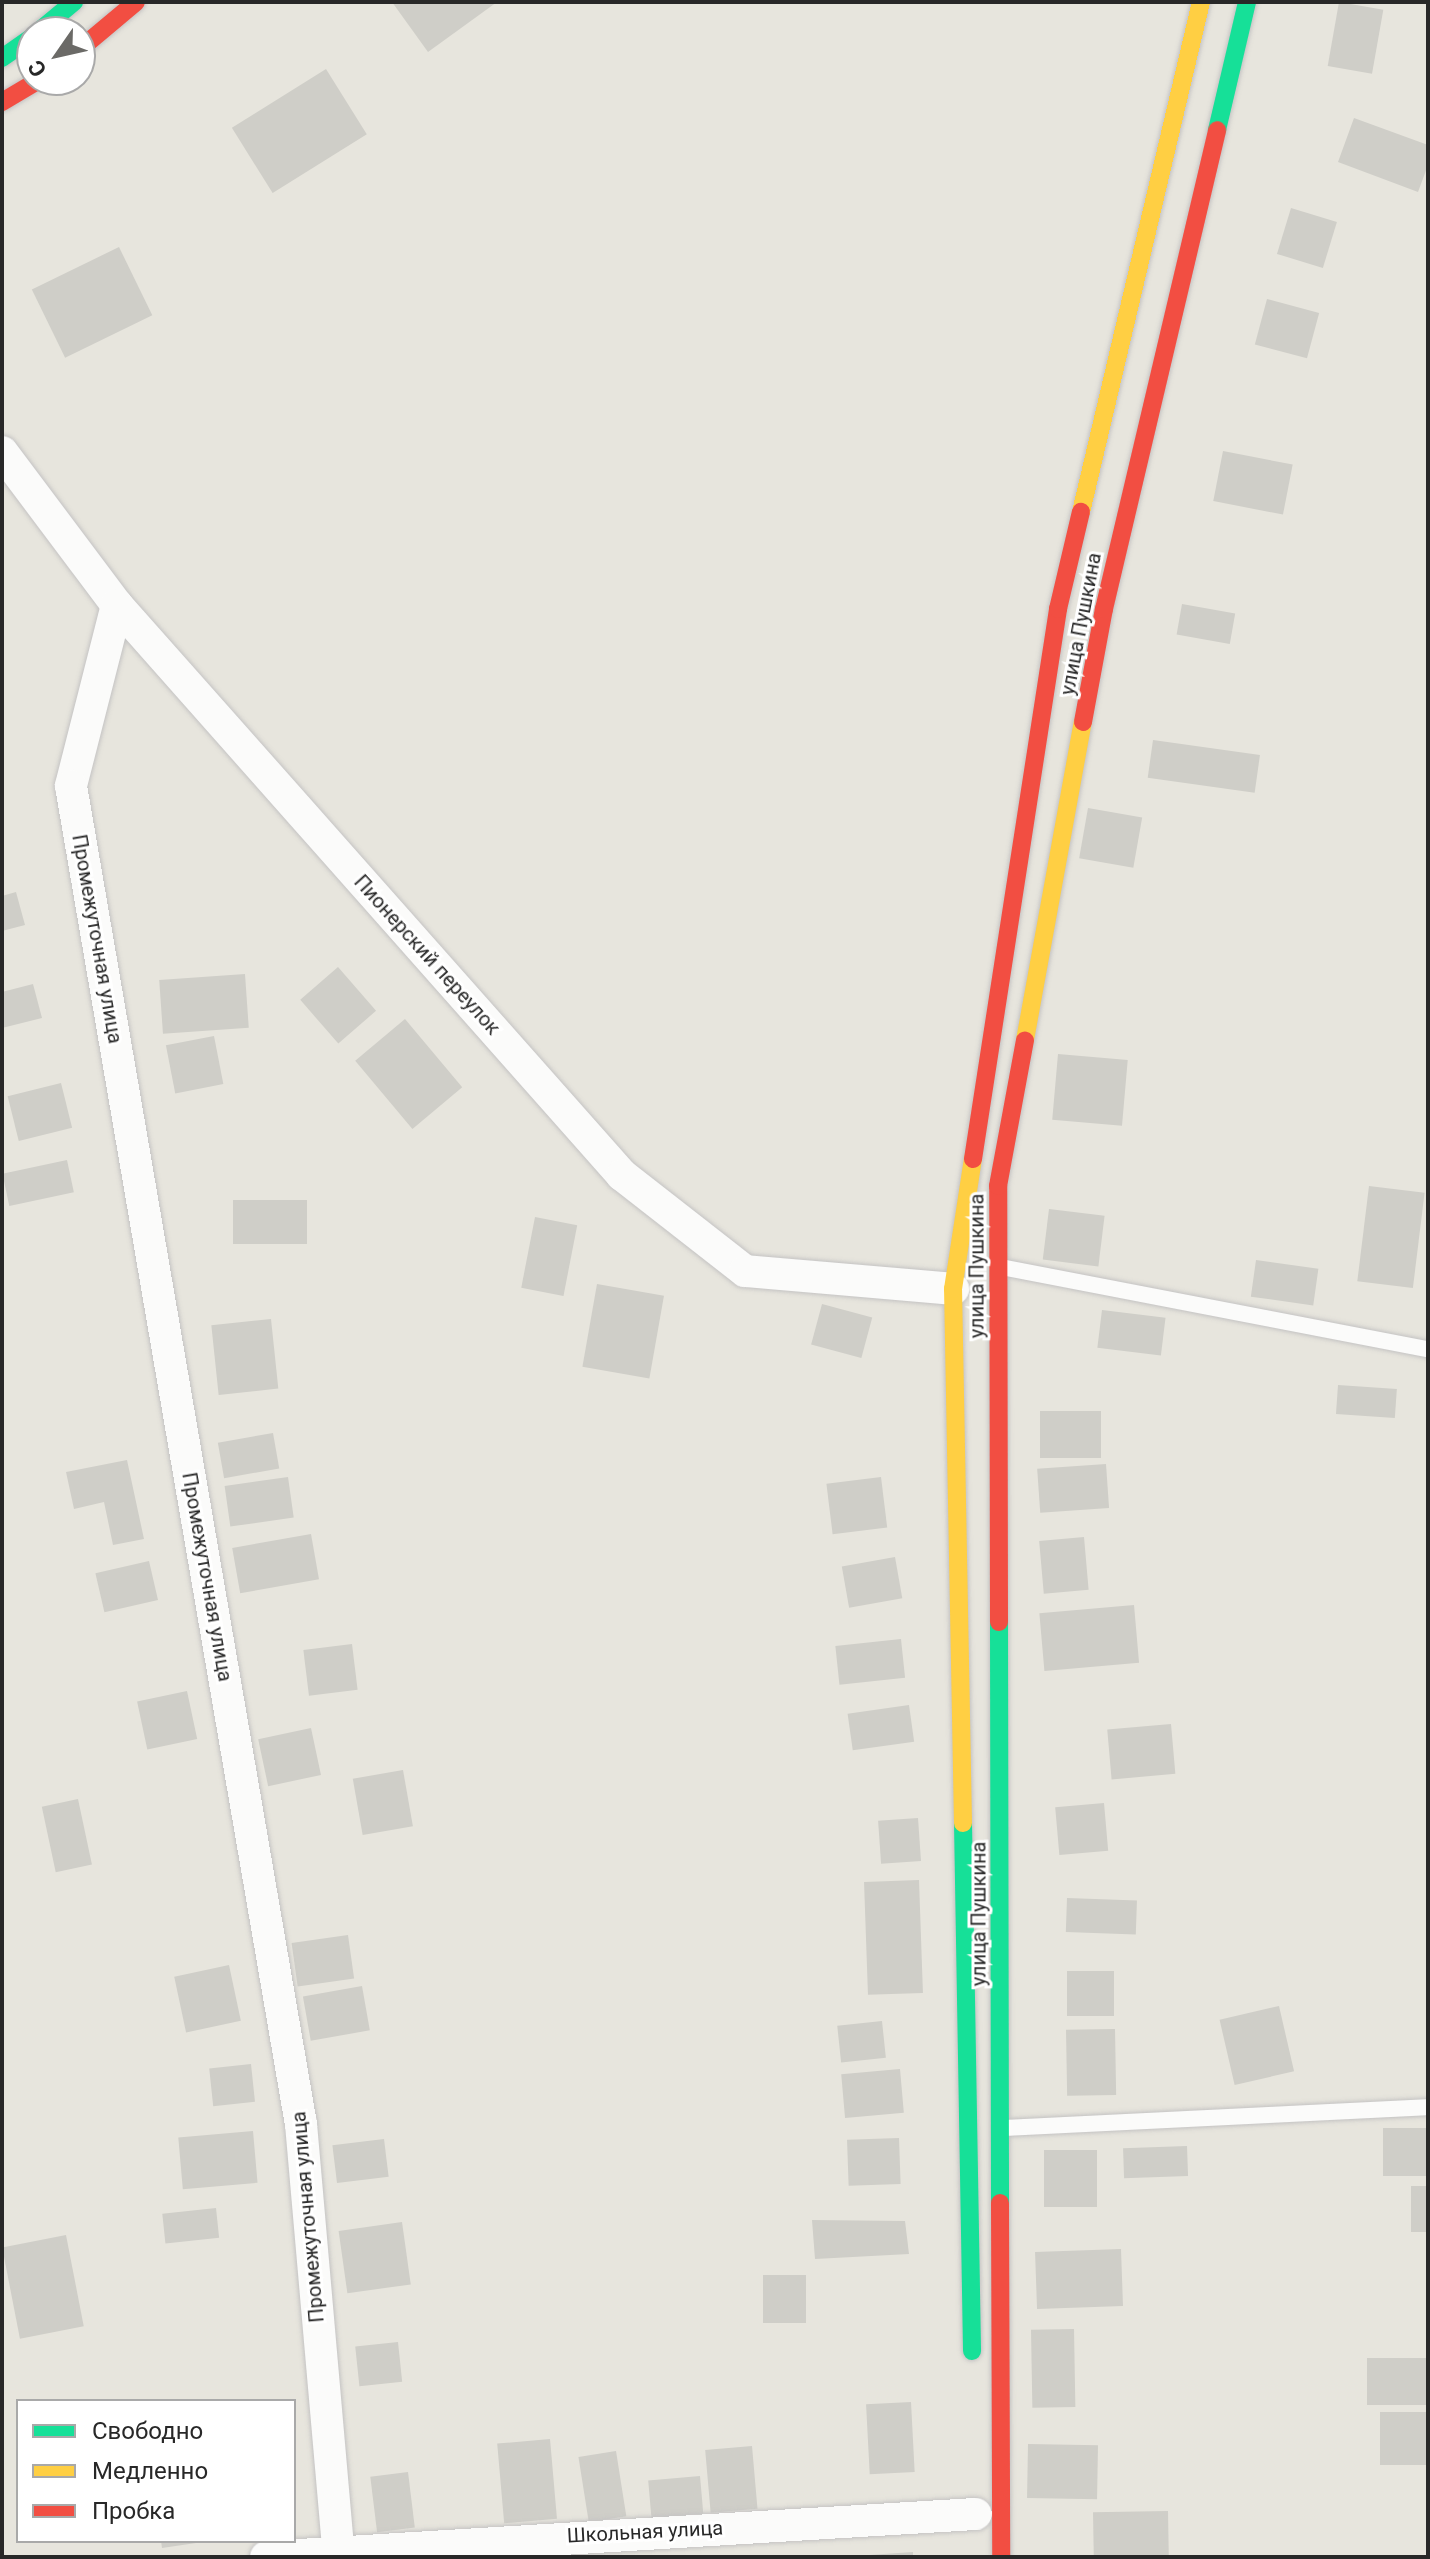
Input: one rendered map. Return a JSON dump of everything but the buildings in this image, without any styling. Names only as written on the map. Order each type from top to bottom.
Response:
[{"type":"street","points":[[57,16],[74,2]]},
{"type":"street","points":[[96,36],[136,2]]},
{"type":"street","name":"улица Пушкина","points":[[973,2371],[953,1289],[1058,609],[1201,2]]},
{"type":"street","name":"улица Пушкина","points":[[1001,2557],[998,1186],[1104,609],[1247,2]]},
{"type":"street","name":"Пионерский переулок","points":[[2,452],[117,605],[622,1175],[745,1271],[953,1289]]},
{"type":"street","name":"Промежуточная улица","points":[[117,605],[71,786],[301,2124],[338,2553]]},
{"type":"street","name":"Школьная улица","points":[[266,2557],[976,2514]]},
{"type":"lane","points":[[953,1289],[999,1267],[1428,1349]]},
{"type":"lane","points":[[1002,2128],[1428,2107]]},
{"type":"traffic: fast","points":[[57,16],[74,2]]},
{"type":"traffic: fast","points":[[1217,130],[1247,2]]},
{"type":"traffic: fast","points":[[2,58],[16,48]]},
{"type":"traffic: fast","points":[[999,1622],[1000,2203]]},
{"type":"traffic: fast","points":[[963,1823],[972,2351]]},
{"type":"traffic: slow","points":[[1081,512],[1201,2]]},
{"type":"traffic: slow","points":[[1025,1040],[1083,722]]},
{"type":"traffic: slow","points":[[963,1823],[953,1289],[973,1159]]},
{"type":"traffic: jam","points":[[96,36],[136,2]]},
{"type":"traffic: jam","points":[[2,102],[16,94]]},
{"type":"traffic: jam","points":[[1083,722],[1104,609],[1217,130]]},
{"type":"traffic: jam","points":[[973,1159],[1058,609],[1081,512]]},
{"type":"traffic: jam","points":[[999,1622],[998,1186],[1025,1040]]},
{"type":"traffic: jam","points":[[1000,2203],[1001,2557]]}]
